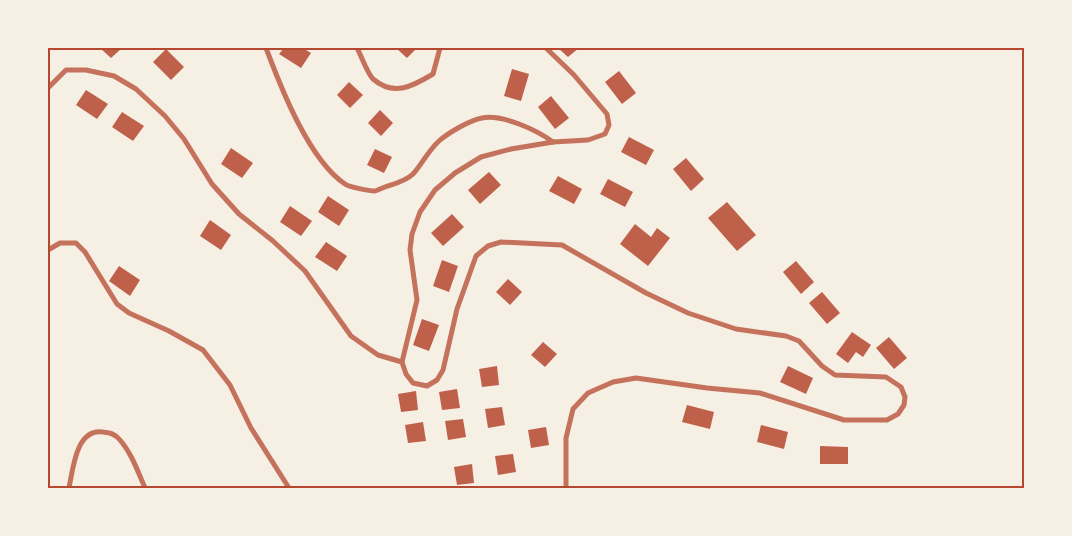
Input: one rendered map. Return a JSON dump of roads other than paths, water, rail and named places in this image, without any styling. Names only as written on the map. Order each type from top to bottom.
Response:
[{"type":"street","points":[[266,48],[281,88],[308,141],[333,174],[347,186],[374,191],[401,182],[412,174],[440,140],[458,128],[484,117],[514,122],[542,134],[553,142]]},
{"type":"street","points":[[357,48],[372,78],[389,88],[409,88],[434,74],[440,48]]},
{"type":"street","points":[[546,48],[574,75],[600,105],[607,114],[609,125],[605,134],[588,140],[553,142],[510,149],[481,157],[456,173],[435,190],[420,212],[412,234],[410,250],[417,300],[402,362],[406,374],[413,382],[427,386],[437,380],[444,370],[457,309],[476,256],[488,246],[502,242],[562,245],[646,293],[688,313],[736,329],[786,336],[799,341],[822,366],[836,375],[886,377],[901,386],[905,397],[904,405],[898,414],[887,420],[844,420],[760,393],[706,388],[636,378],[613,382],[588,393],[573,409],[566,438],[566,488]]},
{"type":"street","points":[[48,88],[66,70],[86,70],[114,76],[136,89],[165,116],[184,139],[212,184],[239,214],[273,241],[305,271],[352,336],[378,355],[402,362]]},
{"type":"street","points":[[48,250],[60,243],[76,243],[85,252],[117,304],[129,313],[169,331],[203,350],[230,385],[251,428],[289,488]]},
{"type":"street","points":[[69,488],[75,458],[84,438],[97,431],[113,434],[120,440],[131,457],[145,488]]}]
